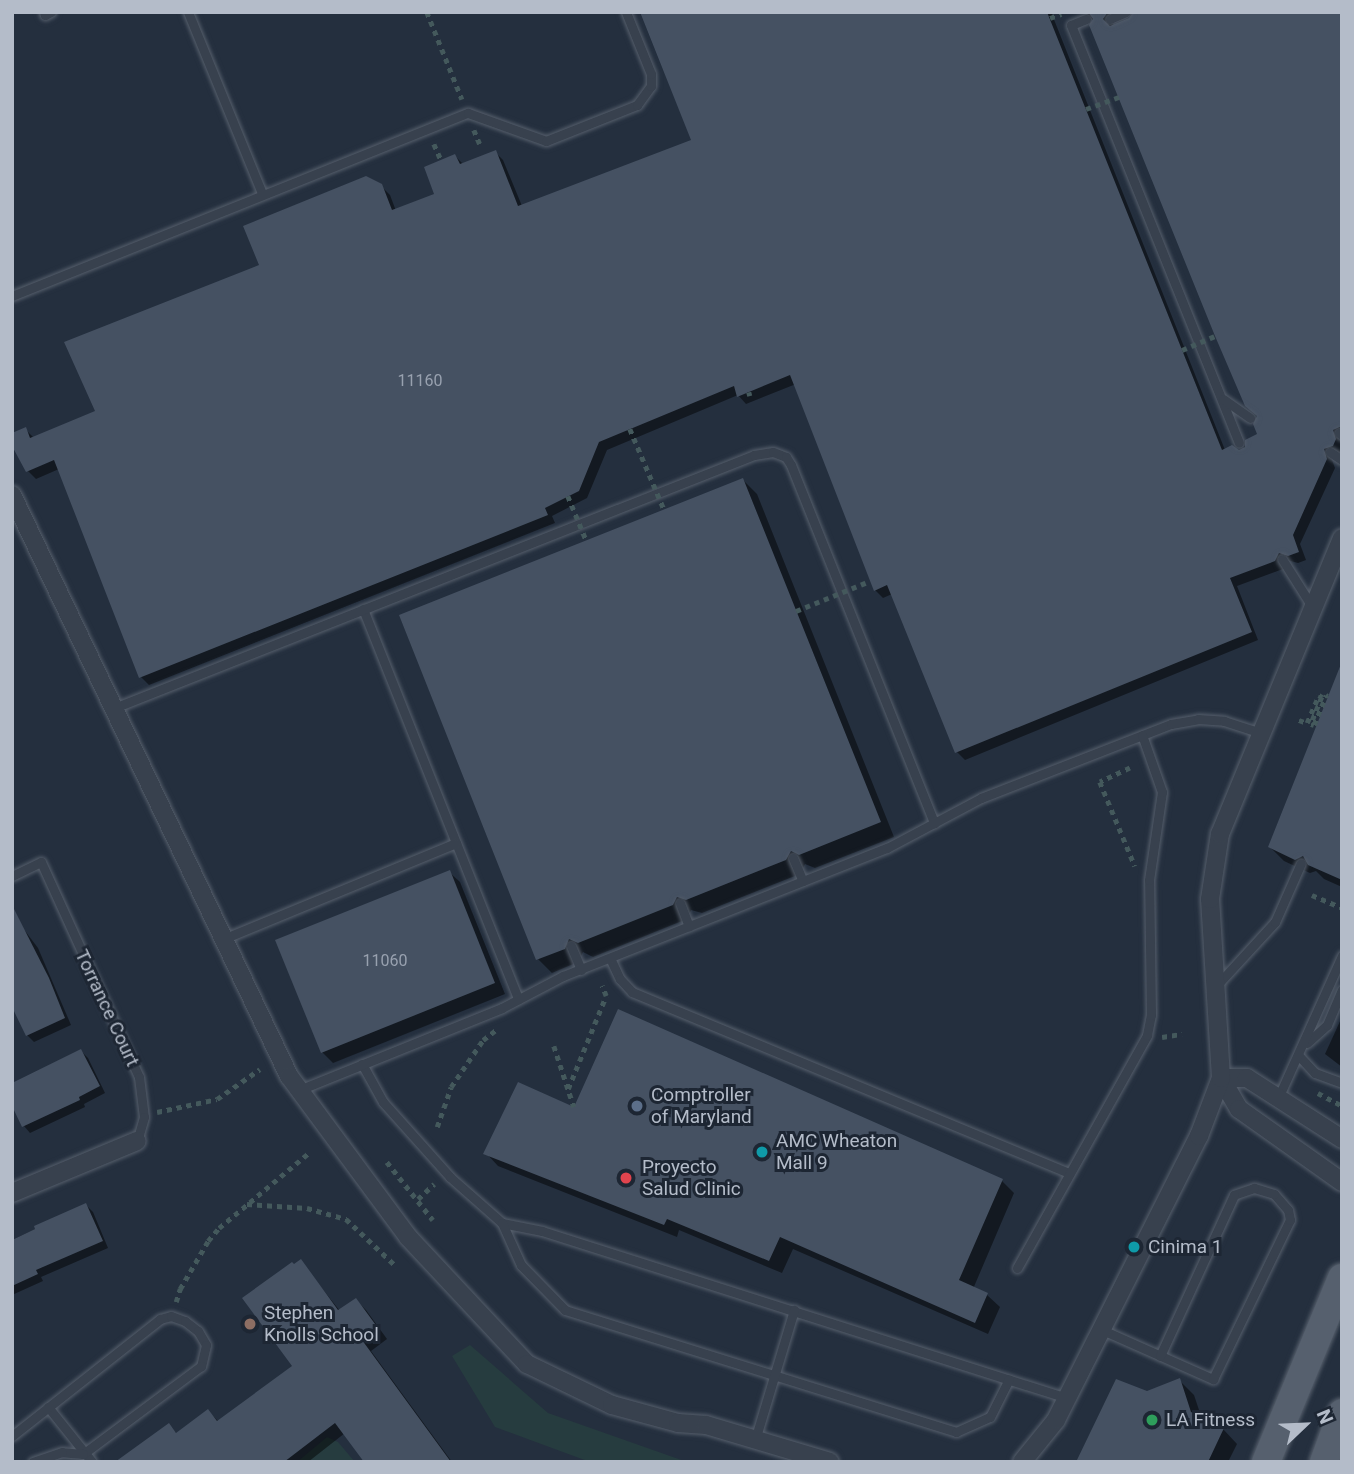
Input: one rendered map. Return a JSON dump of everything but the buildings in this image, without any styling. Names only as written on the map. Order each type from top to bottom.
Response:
[{"type":"main road","points":[[1266,1462],[1342,1278]]},
{"type":"main road","points":[[1324,1462],[1342,1413]]},
{"type":"street","points":[[12,495],[289,1076],[408,1237],[527,1364],[612,1405],[677,1423],[706,1425],[830,1462]]},
{"type":"street","points":[[1022,1462],[1056,1420],[1199,1136],[1221,1078],[1210,899],[1220,834],[1342,538]]},
{"type":"street","points":[[1221,1078],[1247,1077],[1342,1139]]},
{"type":"street","points":[[1221,1078],[1239,1109],[1342,1182]]},
{"type":"street","name":"Torrance Court","points":[[12,1194],[136,1141]]},
{"type":"lane","points":[[44,12],[45,15],[51,12]]},
{"type":"lane","points":[[188,12],[262,193]]},
{"type":"lane","points":[[12,296],[262,193],[468,113],[546,141],[636,105],[646,97],[651,86],[651,74],[625,12]]},
{"type":"lane","points":[[1110,19],[1126,12]]},
{"type":"lane","points":[[1086,19],[1071,25],[1239,443]]},
{"type":"lane","points":[[1221,398],[1250,418]]},
{"type":"lane","points":[[114,708],[754,455],[772,452],[786,457],[791,466],[934,823]]},
{"type":"lane","points":[[1330,452],[1342,460]]},
{"type":"lane","points":[[1282,559],[1313,608]]},
{"type":"lane","points":[[363,609],[518,999]]},
{"type":"lane","points":[[299,1090],[610,958],[887,848],[981,798],[1171,723],[1198,719],[1224,721],[1261,733]]},
{"type":"lane","points":[[1017,1268],[1140,1051],[1151,1016],[1149,880],[1162,792],[1142,735]]},
{"type":"lane","points":[[223,939],[456,843]]},
{"type":"lane","points":[[793,858],[803,881]]},
{"type":"lane","name":"Torrance Court","points":[[12,876],[41,862],[139,1077],[144,1117],[136,1141]]},
{"type":"lane","points":[[1217,984],[1275,922],[1301,863]]},
{"type":"lane","points":[[680,903],[689,926]]},
{"type":"lane","points":[[572,946],[581,970]]},
{"type":"lane","points":[[1279,1096],[1342,956]]},
{"type":"lane","points":[[610,958],[622,982],[632,992],[1068,1174]]},
{"type":"lane","points":[[1303,1046],[1327,1025],[1342,990]]},
{"type":"lane","points":[[1299,1056],[1315,1073],[1342,1083]]},
{"type":"lane","points":[[362,1064],[383,1102],[450,1178],[502,1223],[520,1265],[565,1310],[956,1432],[990,1417],[1009,1379]]},
{"type":"lane","points":[[1100,1329],[1160,1356],[1213,1379],[1290,1220],[1288,1210],[1274,1194],[1254,1188],[1234,1195],[1160,1356]]},
{"type":"lane","points":[[502,1223],[542,1231],[1067,1398]]},
{"type":"lane","points":[[755,1440],[794,1310]]},
{"type":"lane","points":[[12,1436],[160,1319],[171,1317],[185,1321],[198,1331],[206,1345],[201,1366],[83,1454],[62,1452],[33,1462]]},
{"type":"lane","points":[[48,1407],[92,1462]]},
{"type":"path","points":[[427,12],[480,144]]},
{"type":"path","points":[[1086,109],[1119,97]]},
{"type":"path","points":[[434,145],[441,160]]},
{"type":"path","points":[[1182,350],[1215,336]]},
{"type":"path","points":[[630,429],[664,509]]},
{"type":"path","points":[[568,496],[587,541]]},
{"type":"path","points":[[796,611],[870,581]]},
{"type":"path","points":[[1299,720],[1307,723],[1319,695],[1322,697],[1311,724],[1314,725],[1326,695],[1328,696]]},
{"type":"path","points":[[1312,895],[1342,908]]},
{"type":"path","points":[[568,1089],[606,996],[602,986]]},
{"type":"path","points":[[437,1127],[451,1087],[483,1040],[496,1030]]},
{"type":"path","points":[[554,1046],[574,1107]]},
{"type":"path","points":[[144,1117],[178,1105],[217,1099],[260,1069]]},
{"type":"path","points":[[171,1317],[180,1289],[208,1241],[246,1204],[310,1152]]},
{"type":"path","points":[[387,1162],[433,1220]]},
{"type":"path","points":[[418,1199],[434,1184]]},
{"type":"path","points":[[246,1204],[307,1208],[346,1219],[397,1267]]},
{"type":"green space","points":[[470,1345],[548,1413],[687,1462],[590,1462],[495,1427],[452,1356]]},
{"type":"green space","points":[[327,1437],[338,1442],[355,1462],[297,1462]]},
{"type":"place","name":"Comptroller of Maryland","points":[[637,1106]]},
{"type":"place","name":"AMC Wheaton Mall 9","points":[[762,1152]]},
{"type":"place","name":"Proyecto Salud Clinic","points":[[626,1178]]},
{"type":"place","name":"Cinima 1","points":[[1134,1247]]},
{"type":"place","name":"Stephen Knolls School","points":[[250,1324]]},
{"type":"place","name":"LA Fitness","points":[[1152,1420]]}]
